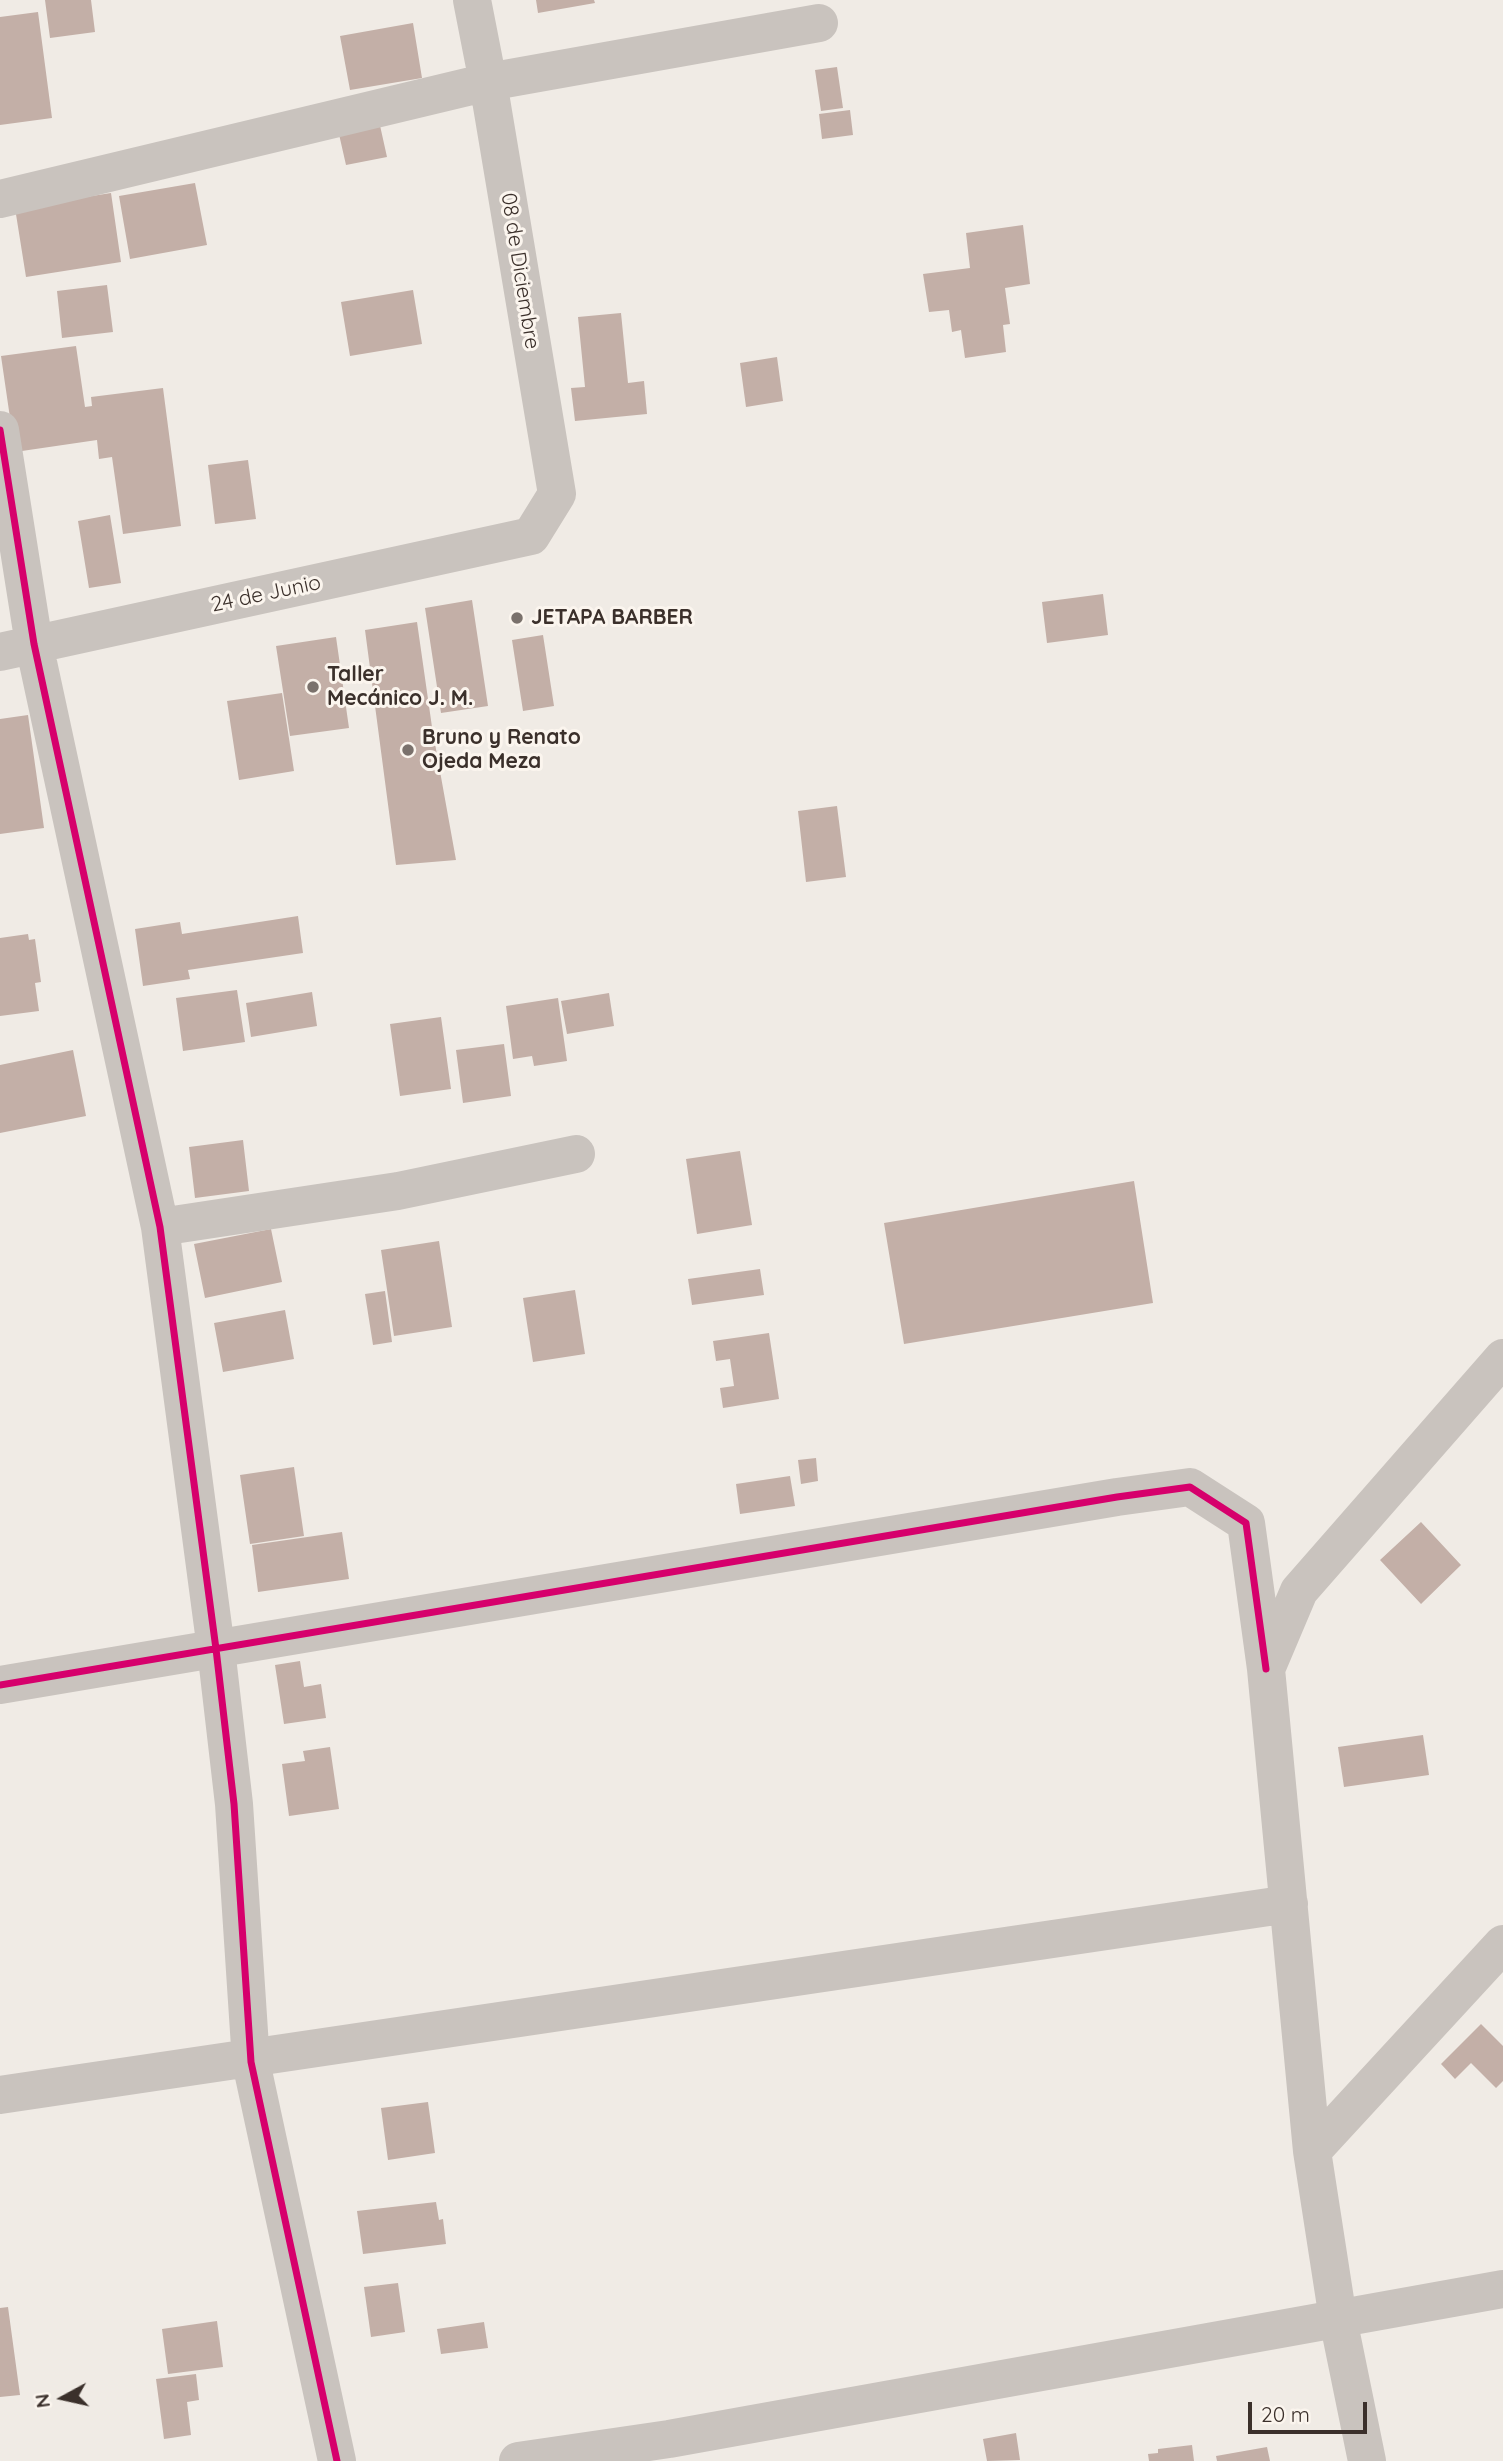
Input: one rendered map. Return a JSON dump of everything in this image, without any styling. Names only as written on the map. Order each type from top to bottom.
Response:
[{"type":"street","name":"08 de Diciembre","points":[[472,0],[557,494],[531,536]]},
{"type":"street","points":[[0,199],[488,82],[819,23]]},
{"type":"street","points":[[0,430],[17,648],[160,1227],[234,1804],[250,2058],[337,2461]]},
{"type":"street","name":"24 de Junio","points":[[17,648],[531,536]]},
{"type":"street","points":[[160,1227],[398,1191],[576,1154]]},
{"type":"street","points":[[1266,1669],[1299,1591],[1503,1358]]},
{"type":"street","points":[[0,1685],[1117,1497],[1190,1487],[1246,1523],[1266,1669],[1312,2151],[1338,2319],[1367,2461]]},
{"type":"street","points":[[0,2095],[1289,1904]]},
{"type":"street","points":[[1312,2151],[1503,1944]]},
{"type":"street","points":[[518,2461],[669,2439],[1503,2289]]},
{"type":"building","points":[[45,0],[91,0],[95,32],[50,38]]},
{"type":"building","points":[[536,0],[594,0],[595,3],[538,13]]},
{"type":"building","points":[[38,12],[52,118],[0,125],[0,17]]},
{"type":"building","points":[[413,23],[422,78],[350,90],[340,36]]},
{"type":"building","points":[[837,67],[843,108],[821,111],[815,70]]},
{"type":"building","points":[[850,110],[853,135],[822,139],[819,114]]},
{"type":"building","points":[[377,112],[387,157],[346,165],[336,121]]},
{"type":"building","points":[[195,183],[207,245],[130,259],[119,196]]},
{"type":"building","points":[[111,193],[121,262],[26,277],[15,208]]},
{"type":"building","points":[[1023,225],[1030,284],[1005,288],[1010,324],[1003,325],[1006,352],[965,358],[961,330],[952,332],[949,310],[929,312],[923,274],[970,268],[966,233]]},
{"type":"building","points":[[107,285],[113,332],[62,338],[57,291]]},
{"type":"building","points":[[413,290],[422,344],[350,356],[341,302]]},
{"type":"building","points":[[621,313],[628,383],[644,381],[647,414],[575,421],[571,388],[585,387],[578,317]]},
{"type":"building","points":[[76,346],[85,407],[92,406],[91,397],[163,388],[181,526],[123,534],[112,457],[99,459],[97,440],[15,452],[1,356]]},
{"type":"building","points":[[777,357],[783,401],[746,407],[740,363]]},
{"type":"building","points":[[248,460],[256,519],[215,524],[208,465]]},
{"type":"building","points":[[110,515],[121,583],[89,588],[78,521]]},
{"type":"building","points":[[1103,594],[1108,635],[1047,643],[1042,602]]},
{"type":"building","points":[[472,600],[488,706],[441,713],[425,608]]},
{"type":"building","name":"Bruno y Renato Ojeda Meza","points":[[417,622],[432,727],[456,860],[396,865],[365,630]]},
{"type":"building","points":[[543,635],[554,706],[523,711],[512,640]]},
{"type":"building","name":"Taller Mecánico J. M.","points":[[336,637],[349,728],[290,736],[276,646]]},
{"type":"building","points":[[282,693],[294,771],[239,780],[227,701]]},
{"type":"building","points":[[28,715],[44,828],[0,834],[0,719]]},
{"type":"building","points":[[837,806],[846,877],[806,882],[798,811]]},
{"type":"building","points":[[298,916],[303,953],[188,970],[190,979],[143,986],[135,929],[180,922],[182,934]]},
{"type":"building","points":[[28,934],[29,940],[35,939],[41,982],[35,983],[39,1011],[0,1016],[0,938]]},
{"type":"building","points":[[237,990],[245,1042],[183,1051],[176,998]]},
{"type":"building","points":[[312,992],[317,1026],[251,1037],[246,1003]]},
{"type":"building","points":[[609,993],[614,1026],[567,1034],[561,1001]]},
{"type":"building","points":[[558,998],[567,1061],[534,1066],[532,1056],[513,1059],[506,1006]]},
{"type":"building","points":[[441,1017],[451,1089],[400,1096],[390,1024]]},
{"type":"building","points":[[504,1044],[511,1096],[463,1103],[456,1050]]},
{"type":"building","points":[[73,1050],[86,1116],[0,1133],[0,1065]]},
{"type":"building","points":[[243,1140],[249,1191],[195,1198],[189,1147]]},
{"type":"building","points":[[740,1151],[752,1225],[697,1234],[686,1159]]},
{"type":"building","points":[[1134,1181],[1153,1303],[904,1344],[884,1223]]},
{"type":"building","points":[[271,1229],[282,1282],[205,1298],[194,1244]]},
{"type":"building","points":[[439,1241],[452,1327],[394,1336],[381,1250]]},
{"type":"building","points":[[760,1269],[764,1295],[692,1305],[688,1279]]},
{"type":"building","points":[[575,1290],[585,1354],[533,1362],[523,1298]]},
{"type":"building","points":[[385,1291],[392,1342],[373,1345],[365,1294]]},
{"type":"building","points":[[285,1310],[294,1359],[223,1372],[214,1323]]},
{"type":"building","points":[[769,1333],[779,1399],[723,1408],[720,1388],[734,1386],[730,1359],[716,1361],[713,1341]]},
{"type":"building","points":[[816,1458],[818,1481],[801,1484],[798,1460]]},
{"type":"building","points":[[294,1467],[304,1536],[250,1544],[240,1475]]},
{"type":"building","points":[[790,1476],[795,1506],[740,1514],[736,1484]]},
{"type":"building","points":[[1421,1522],[1461,1565],[1421,1604],[1380,1560]]},
{"type":"building","points":[[342,1532],[349,1579],[258,1592],[252,1545]]},
{"type":"building","points":[[300,1661],[304,1687],[321,1684],[326,1718],[284,1724],[275,1665]]},
{"type":"building","points":[[1423,1735],[1429,1775],[1344,1787],[1338,1747]]},
{"type":"building","points":[[330,1747],[339,1809],[289,1816],[282,1764],[305,1761],[303,1751]]},
{"type":"building","points":[[1481,2024],[1503,2046],[1503,2081],[1496,2088],[1471,2063],[1455,2079],[1441,2064]]},
{"type":"building","points":[[428,2102],[435,2153],[388,2160],[381,2108]]},
{"type":"building","points":[[436,2202],[439,2220],[443,2219],[446,2244],[363,2254],[357,2211]]},
{"type":"building","points":[[398,2283],[405,2332],[371,2337],[364,2287]]},
{"type":"building","points":[[8,2307],[20,2395],[0,2397],[0,2308]]},
{"type":"building","points":[[217,2321],[223,2367],[168,2374],[162,2329]]},
{"type":"building","points":[[484,2322],[488,2348],[441,2354],[437,2329]]},
{"type":"building","points":[[196,2374],[199,2400],[187,2402],[191,2435],[164,2439],[156,2379]]},
{"type":"building","points":[[1016,2433],[1020,2460],[987,2461],[983,2439]]},
{"type":"building","points":[[1192,2445],[1194,2461],[1149,2461],[1148,2454],[1158,2453],[1158,2449]]},
{"type":"building","points":[[1267,2447],[1270,2461],[1217,2461],[1216,2456]]},
{"type":"cycle path","points":[[0,430],[34,644],[160,1227],[234,1804],[251,2062],[337,2461]]},
{"type":"cycle path","points":[[0,1685],[1117,1497],[1190,1487],[1246,1523],[1266,1669]]},
{"type":"place","name":"JETAPA BARBER","points":[[517,618]]},
{"type":"place","name":"Taller Mecánico J. M.","points":[[313,687]]},
{"type":"place","name":"Bruno y Renato Ojeda Meza","points":[[408,750]]}]
